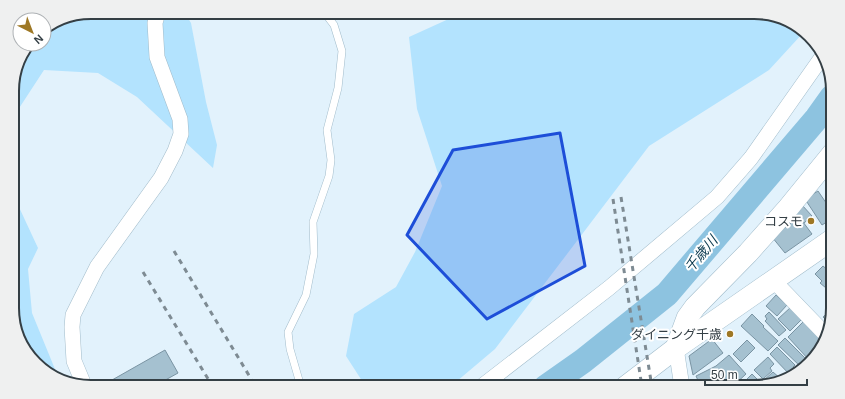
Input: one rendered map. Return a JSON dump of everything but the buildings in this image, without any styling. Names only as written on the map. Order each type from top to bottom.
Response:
[{"type":"street","points":[[81,379],[74,361],[72,327],[73,315],[97,267],[161,178],[175,151],[181,134],[180,118],[157,57],[156,19]]},
{"type":"street","points":[[489,380],[609,288],[717,197],[751,158],[819,61]]},
{"type":"street","points":[[681,380],[676,348],[687,318],[695,307],[789,207],[826,161]]},
{"type":"street","points":[[634,380],[676,348],[826,244]]},
{"type":"street","points":[[773,280],[822,331]]},
{"type":"lane","points":[[299,380],[290,349],[288,332],[306,295],[314,254],[313,222],[329,176],[331,160],[327,130],[338,88],[342,51],[334,25],[329,19]]},
{"type":"highlighted area","points":[[560,133],[585,266],[487,319],[407,235],[453,150]]},
{"type":"shaded area","points":[[188,19],[191,23],[206,102],[217,145],[213,168],[137,97],[98,73],[44,70],[19,108],[19,86],[21,73],[31,52],[52,52],[52,31],[64,24],[77,20]]},
{"type":"shaded area","points":[[449,19],[759,19],[781,24],[800,36],[769,70],[649,146],[495,349],[458,380],[361,380],[346,356],[354,314],[396,287],[415,252],[442,186],[417,109],[409,37]]},
{"type":"shaded area","points":[[19,207],[38,248],[28,269],[32,313],[55,370],[47,365],[34,352],[24,335],[21,326],[19,308]]},
{"type":"waterway","name":"千歳川","points":[[556,380],[583,361],[667,294],[817,118],[826,105]]},
{"type":"railway","points":[[621,197],[651,380]]},
{"type":"railway","points":[[613,199],[641,380]]},
{"type":"railway","points":[[174,251],[252,380]]},
{"type":"railway","points":[[143,272],[209,380]]},
{"type":"place","name":"コスモ","points":[[811,221]]},
{"type":"place","name":"ダイニング千歳","points":[[730,334]]}]
